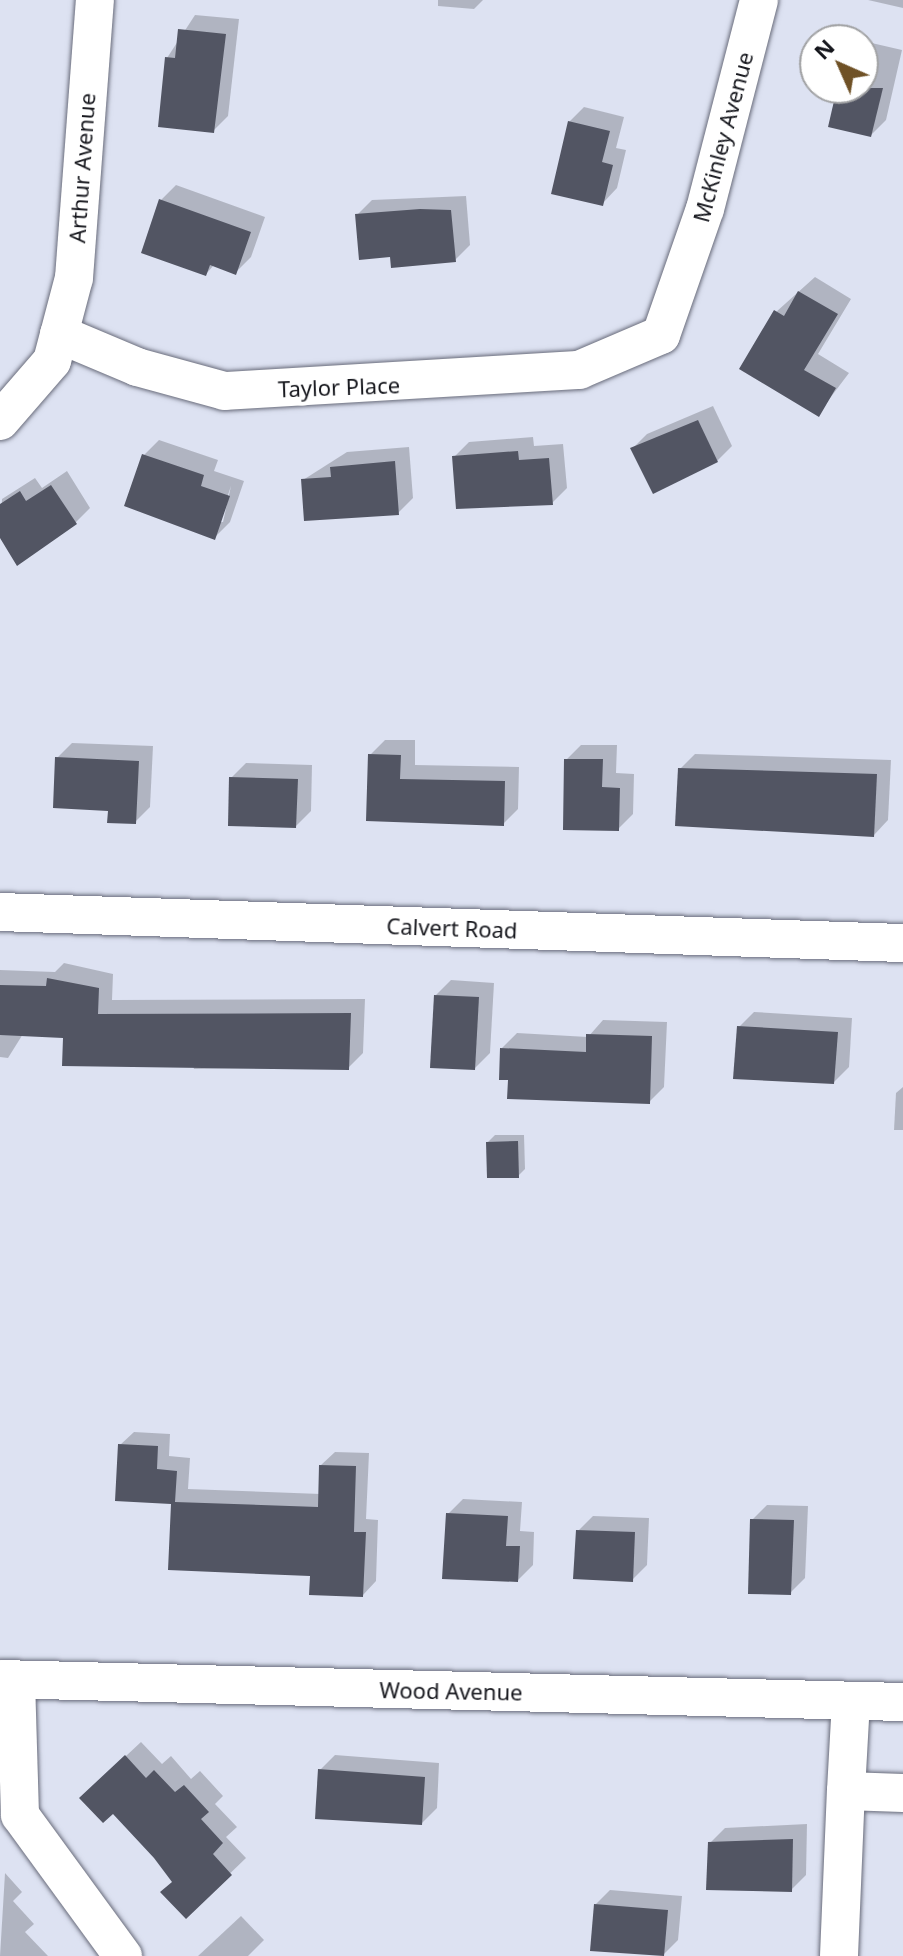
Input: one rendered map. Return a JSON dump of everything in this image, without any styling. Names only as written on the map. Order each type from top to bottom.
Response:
[{"type":"street","name":"Arthur Avenue","points":[[59,334],[74,278],[95,0]]},
{"type":"street","name":"McKinley Avenue","points":[[683,272],[759,0]]},
{"type":"street","name":"Taylor Place","points":[[59,334],[137,367],[225,391],[579,370],[661,335],[683,272]]},
{"type":"street","points":[[0,421],[52,361],[59,334]]},
{"type":"street","name":"Calvert Road","points":[[0,912],[903,943]]},
{"type":"street","points":[[8,1679],[20,1815],[123,1956]]},
{"type":"street","name":"Wood Avenue","points":[[8,1679],[903,1702]]},
{"type":"street","points":[[839,1956],[851,1701]]},
{"type":"street","points":[[846,1791],[903,1793]]},
{"type":"building","points":[[178,29],[226,34],[214,133],[158,127],[165,57],[175,58]]},
{"type":"building","points":[[879,88],[883,88],[871,137],[828,127],[833,104],[879,104]]},
{"type":"building","points":[[568,121],[610,131],[602,162],[613,165],[603,206],[551,194]]},
{"type":"building","points":[[159,199],[251,232],[236,275],[210,265],[206,276],[141,253]]},
{"type":"building","points":[[451,210],[456,262],[391,268],[390,257],[359,260],[355,214]]},
{"type":"building","points":[[798,291],[838,314],[804,370],[836,388],[819,417],[739,369],[774,310],[784,316]]},
{"type":"building","points":[[698,420],[718,462],[653,494],[630,448]]},
{"type":"building","points":[[518,451],[519,460],[549,458],[553,505],[456,509],[452,456]]},
{"type":"building","points":[[142,454],[204,475],[201,486],[230,496],[215,540],[124,506]]},
{"type":"building","points":[[395,461],[399,515],[304,521],[301,479],[331,477],[330,467]]},
{"type":"building","points":[[51,485],[77,524],[17,566],[0,538],[0,504],[20,491],[26,501]]},
{"type":"building","points":[[368,754],[401,755],[400,779],[505,781],[504,826],[366,821]]},
{"type":"building","points":[[55,757],[139,761],[136,824],[107,823],[108,811],[53,808]]},
{"type":"building","points":[[564,759],[603,759],[602,787],[620,788],[619,831],[563,830]]},
{"type":"building","points":[[678,768],[877,774],[874,837],[675,826]]},
{"type":"building","points":[[229,777],[298,779],[296,828],[228,826]]},
{"type":"building","points":[[47,978],[99,988],[98,1014],[351,1013],[349,1070],[62,1066],[63,1038],[0,1035],[0,985],[46,986]]},
{"type":"building","points":[[434,995],[479,997],[475,1070],[430,1068]]},
{"type":"building","points":[[737,1026],[838,1032],[834,1084],[733,1079]]},
{"type":"building","points":[[586,1034],[652,1036],[650,1104],[507,1099],[508,1080],[499,1080],[500,1048],[586,1052]]},
{"type":"building","points":[[518,1141],[519,1178],[487,1178],[486,1142]]},
{"type":"building","points":[[118,1444],[158,1446],[157,1469],[177,1471],[175,1502],[318,1507],[319,1465],[356,1466],[354,1532],[366,1532],[363,1597],[309,1595],[310,1576],[168,1570],[171,1504],[115,1501]]},
{"type":"building","points":[[446,1513],[508,1516],[506,1546],[520,1546],[518,1582],[442,1579]]},
{"type":"building","points":[[750,1519],[794,1520],[791,1595],[748,1594]]},
{"type":"building","points":[[576,1530],[635,1532],[633,1582],[573,1579]]},
{"type":"building","points":[[125,1755],[146,1778],[154,1770],[175,1792],[184,1785],[209,1812],[201,1819],[223,1843],[213,1854],[232,1875],[186,1919],[160,1892],[172,1882],[154,1858],[113,1814],[103,1823],[79,1798]]},
{"type":"building","points":[[318,1769],[425,1777],[422,1825],[315,1819]]},
{"type":"building","points":[[793,1839],[792,1892],[706,1890],[708,1842]]},
{"type":"building","points":[[594,1904],[668,1910],[664,1956],[590,1951]]}]
